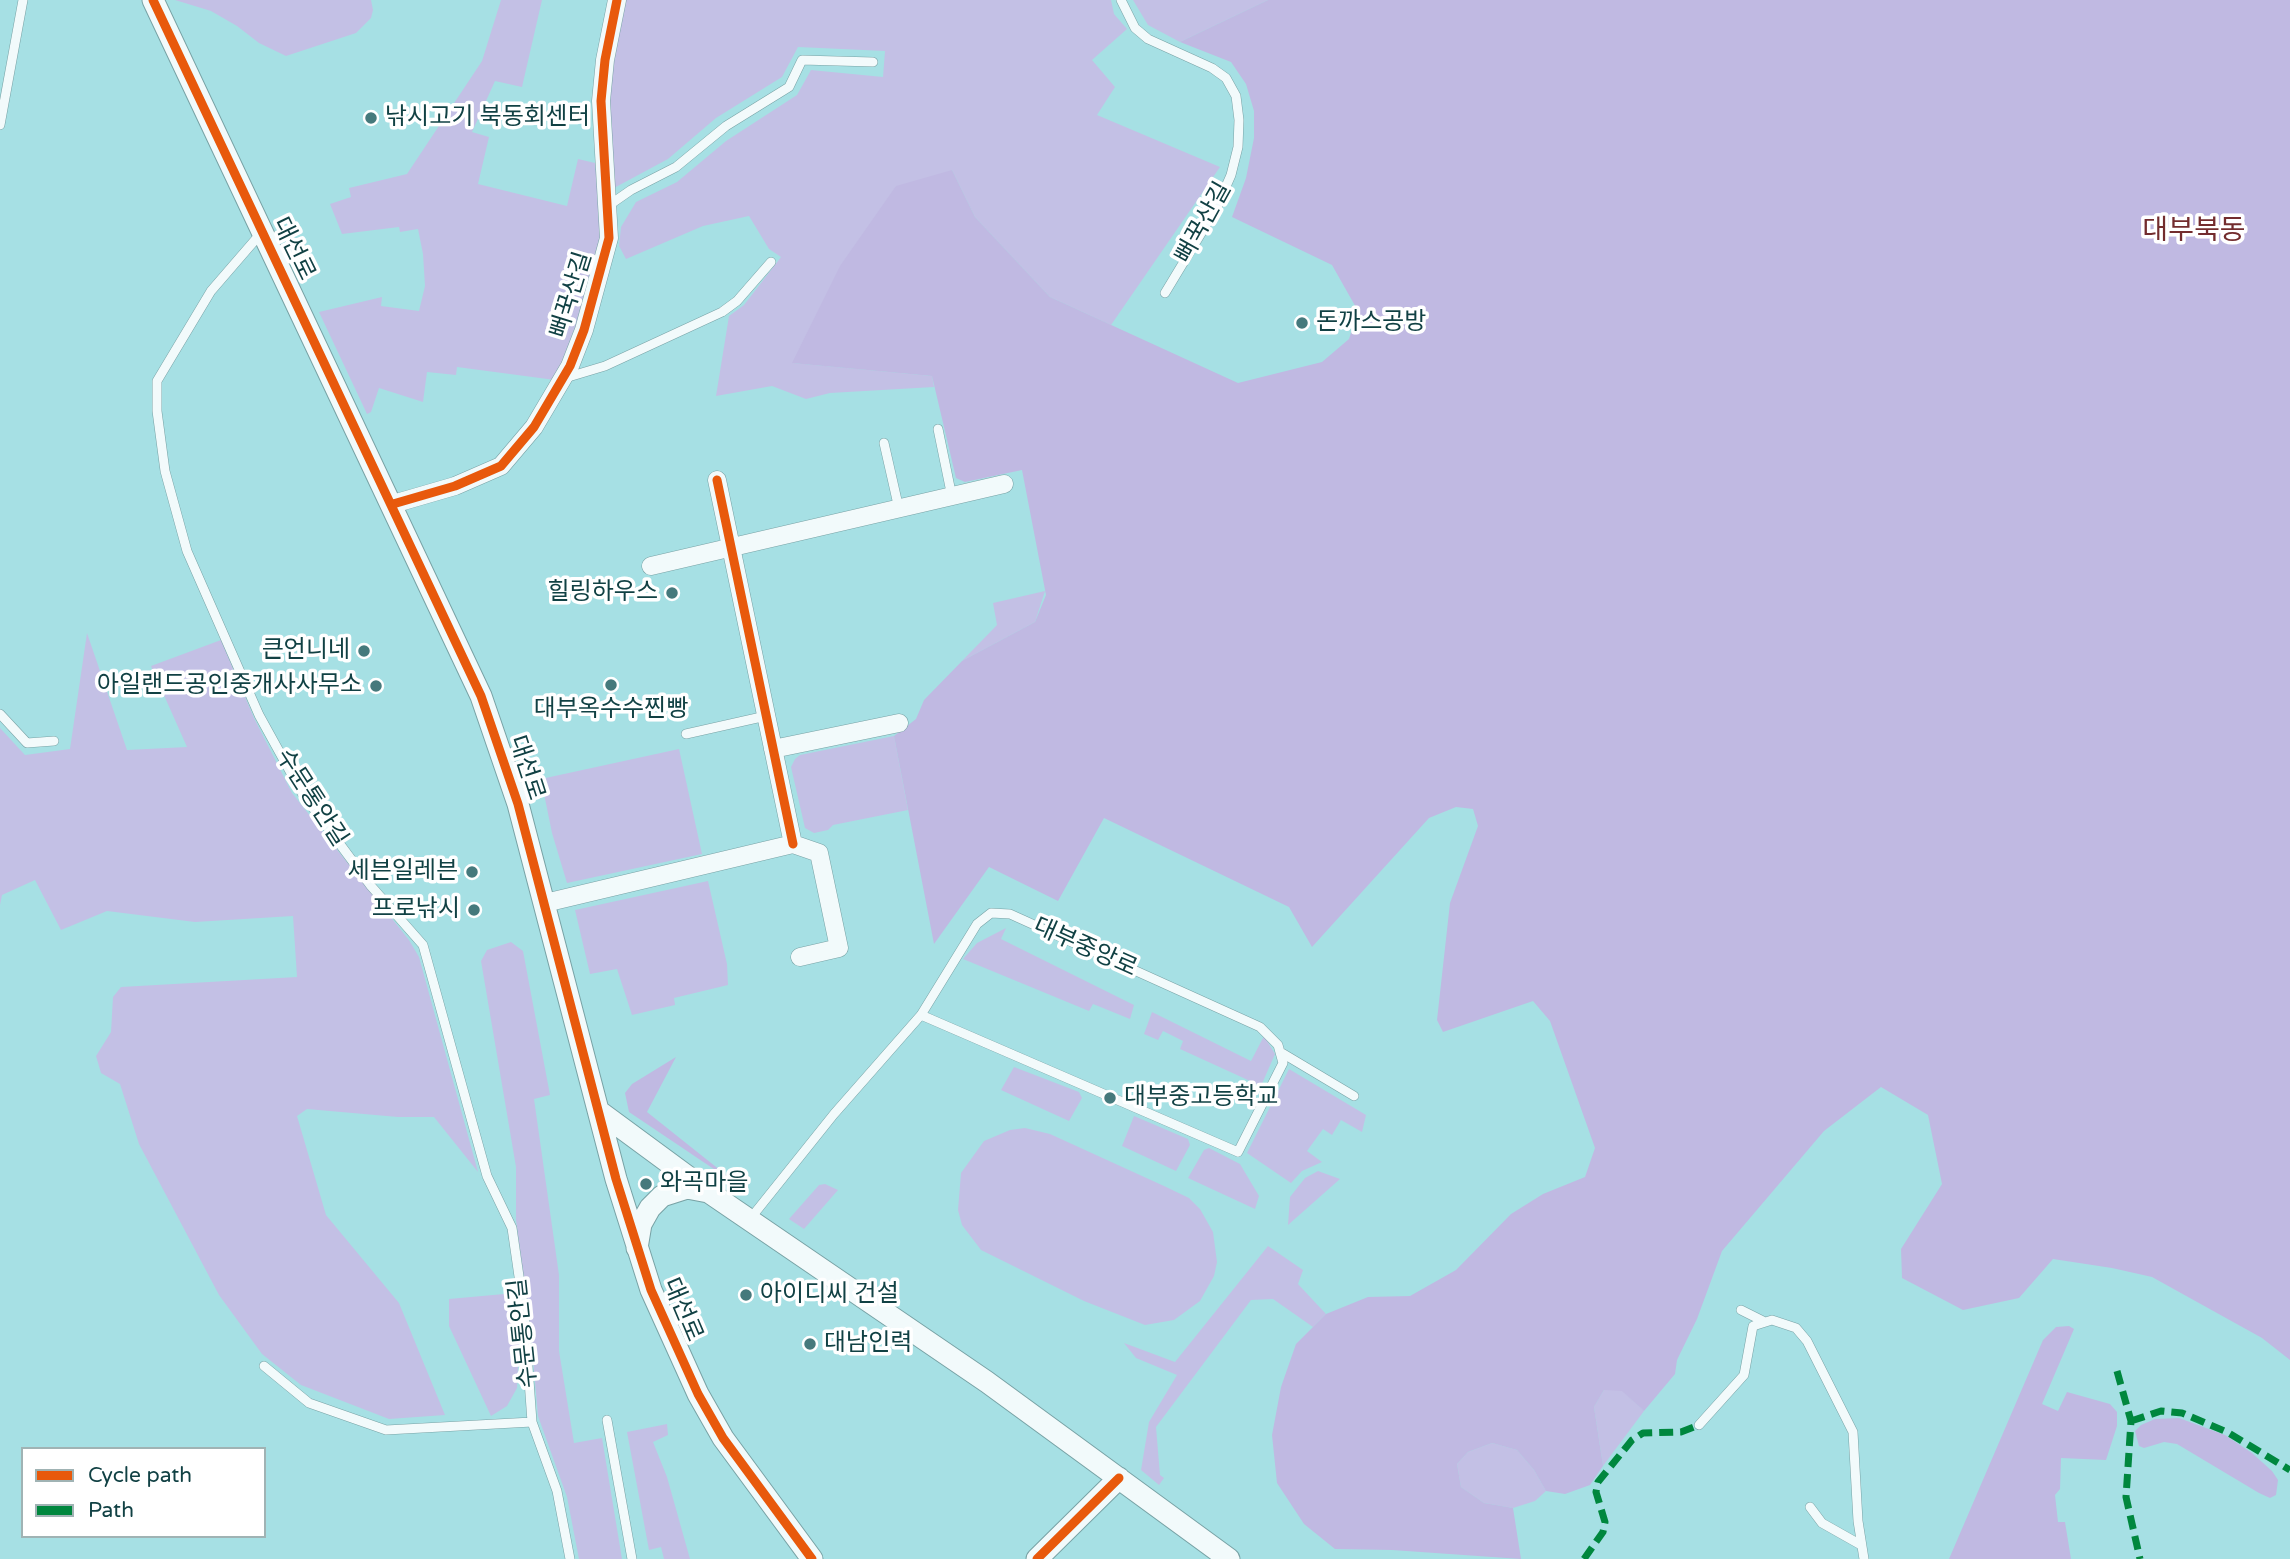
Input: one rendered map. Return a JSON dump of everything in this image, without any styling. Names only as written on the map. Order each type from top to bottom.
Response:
[{"type":"street","name":"대선로","points":[[153,0],[393,504],[489,716],[519,804],[636,1248],[651,1290],[698,1394],[723,1438],[776,1514],[812,1559]]},
{"type":"street","name":"뻐꾹산길","points":[[393,504],[455,486],[501,466],[534,427],[563,378],[584,330],[609,238],[601,101],[605,60],[618,0]]},
{"type":"street","points":[[717,480],[793,844]]},
{"type":"street","points":[[652,566],[1004,485]]},
{"type":"street","points":[[773,749],[899,723]]},
{"type":"street","points":[[545,903],[793,844],[819,853],[839,948],[800,957]]},
{"type":"street","points":[[600,1112],[710,1193],[987,1381],[1230,1559]]},
{"type":"street","points":[[636,1248],[641,1224],[650,1208],[662,1196],[687,1188],[710,1193]]},
{"type":"street","points":[[1037,1559],[1119,1478]]},
{"type":"street","points":[[776,1514],[793,1559]]},
{"type":"lane","points":[[0,125],[23,0]]},
{"type":"lane","name":"뻐꾹산길","points":[[1121,0],[1135,28],[1148,38],[1212,68],[1226,78],[1237,108],[1238,147],[1231,175],[1217,206],[1165,293]]},
{"type":"lane","points":[[608,206],[631,190],[676,167],[726,126],[789,87],[802,60],[873,62]]},
{"type":"lane","name":"수문통안길","points":[[263,230],[211,291],[158,381],[157,411],[165,471],[187,551],[259,715],[302,793],[371,886],[423,945],[487,1176],[512,1228],[524,1311],[532,1422],[557,1491],[570,1559]]},
{"type":"lane","name":"뻐꾹산길","points":[[563,378],[605,366],[722,312],[737,301],[771,262]]},
{"type":"lane","points":[[938,429],[952,497]]},
{"type":"lane","points":[[884,443],[898,509]]},
{"type":"lane","points":[[0,714],[27,743],[54,741]]},
{"type":"lane","points":[[686,734],[766,716]]},
{"type":"lane","name":"대부중앙로","points":[[750,1219],[834,1114],[921,1015],[977,924],[991,912],[1022,920],[1261,1027],[1274,1038],[1282,1053],[1354,1096]]},
{"type":"lane","points":[[921,1015],[1238,1152],[1280,1070],[1282,1053]]},
{"type":"lane","points":[[1741,1310],[1763,1321],[1784,1322],[1796,1328],[1807,1341],[1849,1419],[1856,1446],[1864,1559]]},
{"type":"lane","points":[[1699,1425],[1744,1375],[1749,1361],[1750,1333],[1753,1325],[1763,1321]]},
{"type":"lane","name":"수문통안길","points":[[264,1366],[309,1404],[386,1430],[532,1422]]},
{"type":"lane","points":[[607,1420],[632,1559]]},
{"type":"lane","points":[[1810,1507],[1822,1523],[1861,1545]]},
{"type":"shaded area","points":[[175,0],[371,0],[373,10],[371,18],[356,33],[286,56],[259,43],[211,11]]},
{"type":"shaded area","points":[[501,0],[542,0],[522,87],[495,81],[472,132],[489,137],[478,184],[567,206],[578,159],[595,163],[602,232],[581,316],[555,380],[457,367],[456,375],[427,372],[423,402],[379,388],[371,412],[367,414],[319,312],[382,297],[381,306],[419,311],[425,286],[423,254],[418,229],[400,232],[399,227],[342,234],[330,204],[351,197],[349,188],[407,174],[482,61]]},
{"type":"shaded area","points":[[624,0],[1111,0],[1114,14],[1127,29],[1092,60],[1115,87],[1097,115],[1220,167],[1111,325],[1050,297],[975,217],[952,170],[793,363],[932,376],[934,387],[830,393],[806,399],[772,386],[716,396],[729,316],[744,305],[781,257],[769,249],[749,216],[703,226],[626,259],[619,246],[621,227],[636,202],[677,182],[726,141],[797,95],[811,70],[883,77],[885,51],[798,47],[782,77],[716,118],[668,159],[614,188],[608,137],[611,60]]},
{"type":"shaded area","points":[[1133,0],[1268,0],[1180,42],[1148,25]]},
{"type":"shaded area","points":[[1268,0],[2290,0],[2290,1360],[2262,1338],[2152,1277],[2112,1268],[2053,1259],[2019,1298],[1963,1310],[1902,1278],[1901,1249],[1942,1184],[1928,1115],[1881,1087],[1824,1131],[1722,1251],[1697,1319],[1677,1360],[1675,1374],[1644,1411],[1622,1391],[1604,1390],[1594,1407],[1603,1466],[1590,1485],[1565,1494],[1546,1491],[1534,1470],[1517,1450],[1492,1443],[1468,1452],[1457,1464],[1461,1487],[1484,1503],[1513,1508],[1521,1559],[1335,1549],[1304,1524],[1277,1483],[1272,1435],[1281,1387],[1296,1344],[1326,1314],[1368,1297],[1410,1296],[1456,1270],[1511,1214],[1543,1194],[1585,1177],[1595,1148],[1550,1021],[1533,1001],[1443,1032],[1437,1020],[1450,903],[1478,826],[1473,809],[1456,807],[1429,818],[1312,947],[1289,907],[1104,818],[1058,901],[989,867],[934,944],[894,736],[916,719],[924,700],[962,661],[1035,622],[1046,595],[1022,470],[965,482],[956,478],[932,376],[792,363],[840,266],[896,186],[952,170],[975,217],[1050,297],[1238,383],[1322,362],[1349,339],[1358,311],[1332,265],[1232,217],[1246,178],[1254,138],[1254,111],[1246,84],[1231,62],[1180,42]]},
{"type":"shaded area","points":[[1045,591],[1035,622],[962,661],[997,625],[993,603]]},
{"type":"shaded area","points":[[87,633],[127,750],[187,747],[151,666],[221,640],[254,718],[292,793],[409,940],[419,957],[478,1172],[434,1117],[398,1117],[307,1109],[297,1116],[326,1215],[399,1303],[445,1415],[389,1419],[301,1385],[262,1354],[219,1295],[139,1144],[120,1084],[101,1073],[96,1056],[111,1032],[113,997],[121,987],[297,977],[293,916],[195,922],[107,911],[61,930],[35,880],[2,895],[0,905],[0,728],[25,755],[70,749]]},
{"type":"shaded area","points":[[894,736],[908,810],[833,825],[828,830],[814,833],[805,828],[791,767],[795,759],[800,755]]},
{"type":"shaded area","points":[[679,749],[702,854],[567,883],[552,833],[541,779]]},
{"type":"shaded area","points":[[708,881],[727,964],[728,985],[674,998],[675,1005],[632,1015],[617,969],[590,974],[575,910]]},
{"type":"shaded area","points":[[1006,928],[1001,939],[1134,1005],[1130,1019],[1093,1004],[1089,1011],[963,959],[977,943]]},
{"type":"shaded area","points":[[511,942],[523,951],[550,1095],[534,1099],[559,1275],[559,1351],[574,1443],[602,1438],[622,1559],[579,1559],[567,1497],[538,1416],[530,1325],[516,1220],[516,1167],[481,961],[487,950]]},
{"type":"shaded area","points":[[1152,1012],[1251,1061],[1264,1036],[1275,1054],[1261,1086],[1180,1049],[1183,1041],[1163,1031],[1158,1040],[1144,1034]]},
{"type":"shaded area","points":[[676,1057],[647,1112],[745,1190],[629,1112],[625,1093],[632,1084]]},
{"type":"shaded area","points":[[1014,1067],[1079,1092],[1082,1098],[1069,1121],[1001,1090]]},
{"type":"shaded area","points":[[1289,1069],[1366,1115],[1362,1132],[1341,1120],[1332,1135],[1323,1129],[1307,1151],[1322,1162],[1302,1171],[1291,1183],[1247,1153]]},
{"type":"shaded area","points":[[1134,1116],[1188,1139],[1190,1145],[1176,1171],[1122,1146]]},
{"type":"shaded area","points":[[1025,1128],[1050,1134],[1189,1198],[1200,1209],[1213,1232],[1217,1262],[1214,1276],[1200,1301],[1174,1320],[1145,1325],[1084,1301],[981,1250],[962,1225],[958,1210],[961,1173],[984,1141],[1010,1130]]},
{"type":"shaded area","points":[[1209,1148],[1240,1164],[1259,1196],[1255,1209],[1188,1178],[1204,1150]]},
{"type":"shaded area","points":[[1318,1171],[1340,1179],[1288,1225],[1290,1197],[1305,1178]]},
{"type":"shaded area","points":[[825,1184],[838,1190],[804,1229],[789,1219],[819,1185]]},
{"type":"shaded area","points":[[1268,1246],[1303,1270],[1298,1284],[1326,1314],[1313,1327],[1273,1299],[1251,1300],[1156,1427],[1160,1475],[1164,1478],[1159,1485],[1141,1470],[1149,1422],[1177,1375],[1136,1358],[1124,1343],[1175,1362]]},
{"type":"shaded area","points":[[515,1293],[519,1347],[517,1388],[507,1406],[491,1416],[449,1326],[449,1299]]},
{"type":"shaded area","points":[[2069,1326],[2074,1329],[2042,1404],[2058,1411],[2067,1392],[2110,1404],[2117,1412],[2117,1426],[2106,1460],[2061,1458],[2060,1489],[2055,1495],[2058,1522],[2065,1522],[2071,1559],[1949,1559],[2043,1340],[2056,1327]]},
{"type":"shaded area","points":[[1604,1390],[1622,1390],[1644,1411],[1603,1466],[1594,1407]]},
{"type":"shaded area","points":[[2179,1418],[2225,1435],[2252,1453],[2278,1480],[2276,1495],[2270,1498],[2259,1493],[2177,1444],[2164,1442],[2144,1448],[2139,1446],[2135,1431],[2141,1425],[2155,1419]]},
{"type":"shaded area","points":[[667,1424],[668,1435],[653,1442],[667,1477],[690,1559],[664,1559],[661,1547],[649,1550],[627,1432]]},
{"type":"shaded area","points":[[1492,1443],[1517,1450],[1534,1470],[1546,1491],[1535,1501],[1513,1508],[1484,1503],[1461,1487],[1457,1464],[1468,1452]]},
{"type":"marked path","points":[[2117,1371],[2131,1421],[2126,1497],[2140,1559]]},
{"type":"marked path","points":[[2131,1421],[2161,1411],[2182,1413],[2227,1432],[2290,1470]]},
{"type":"marked path","points":[[1584,1559],[1603,1532],[1605,1522],[1596,1492],[1598,1482],[1632,1440],[1643,1433],[1681,1432],[1699,1425]]},
{"type":"cycle path","points":[[153,0],[481,696],[518,804],[616,1179],[651,1290],[698,1394],[723,1438],[812,1559]]},
{"type":"cycle path","points":[[393,504],[455,486],[501,466],[534,427],[570,366],[584,330],[609,238],[601,101],[605,60],[617,0]]},
{"type":"cycle path","points":[[717,480],[793,844]]},
{"type":"cycle path","points":[[1037,1559],[1119,1478]]},
{"type":"place","name":"낚시고기 북동회센터","points":[[371,118]]},
{"type":"place","name":"돈까스공방","points":[[1302,323]]},
{"type":"place","name":"힐링하우스","points":[[672,593]]},
{"type":"place","name":"큰언니네","points":[[364,651]]},
{"type":"place","name":"대부옥수수찐빵","points":[[611,685]]},
{"type":"place","name":"아일랜드공인중개사사무소","points":[[376,686]]},
{"type":"place","name":"세븐일레븐","points":[[472,872]]},
{"type":"place","name":"프로낚시","points":[[474,910]]},
{"type":"place","name":"대부중고등학교","points":[[1110,1098]]},
{"type":"place","name":"와곡마을","points":[[646,1184]]},
{"type":"place","name":"아이디씨 건설","points":[[746,1295]]},
{"type":"place","name":"대남인력","points":[[810,1344]]},
{"type":"district","name":"대부북동","points":[[2194,232]]}]
